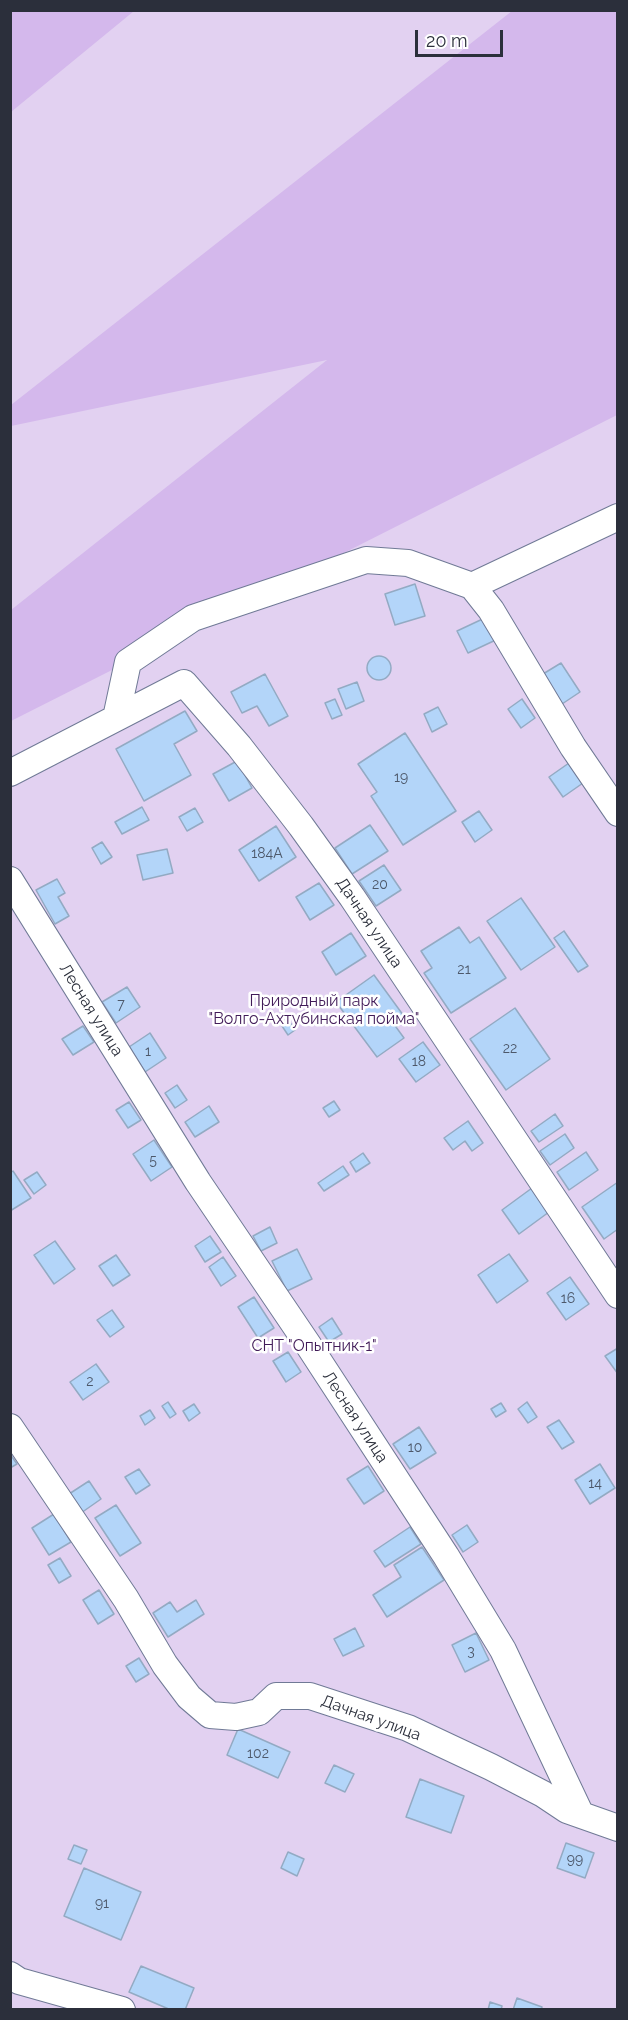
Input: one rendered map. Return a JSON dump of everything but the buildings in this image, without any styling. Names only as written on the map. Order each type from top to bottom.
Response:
[{"type":"street","points":[[472,586],[618,517]]},
{"type":"street","points":[[10,773],[116,718],[128,662],[193,618],[366,560],[408,563],[472,586],[491,609],[573,747],[618,813]]},
{"type":"street","name":"Дачная улица","points":[[116,718],[184,683],[239,746],[352,897],[618,1295]]},
{"type":"street","name":"Лесная улица","points":[[10,880],[198,1182],[446,1556],[504,1650],[581,1815]]},
{"type":"street","name":"Дачная улица","points":[[10,1427],[126,1599],[165,1665],[189,1697],[210,1715],[236,1717],[259,1712],[276,1696],[310,1696],[408,1728],[491,1767],[543,1794],[567,1810],[618,1828]]},
{"type":"street","points":[[10,1976],[19,1982],[122,2010]]},
{"type":"green space","name":"СНТ \"Опытник-1\"","points":[[11,11],[617,11],[617,2009],[11,2010]]},
{"type":"shaded area","points":[[11,10],[134,10],[134,11],[11,112]]},
{"type":"shaded area","points":[[512,11],[617,11],[617,415],[11,721],[11,610],[327,360],[11,426],[11,405]]},
{"type":"park label","name":"Природный парк \"Волго-Ахтубинская пойма\"","points":[[314,1010]]}]
